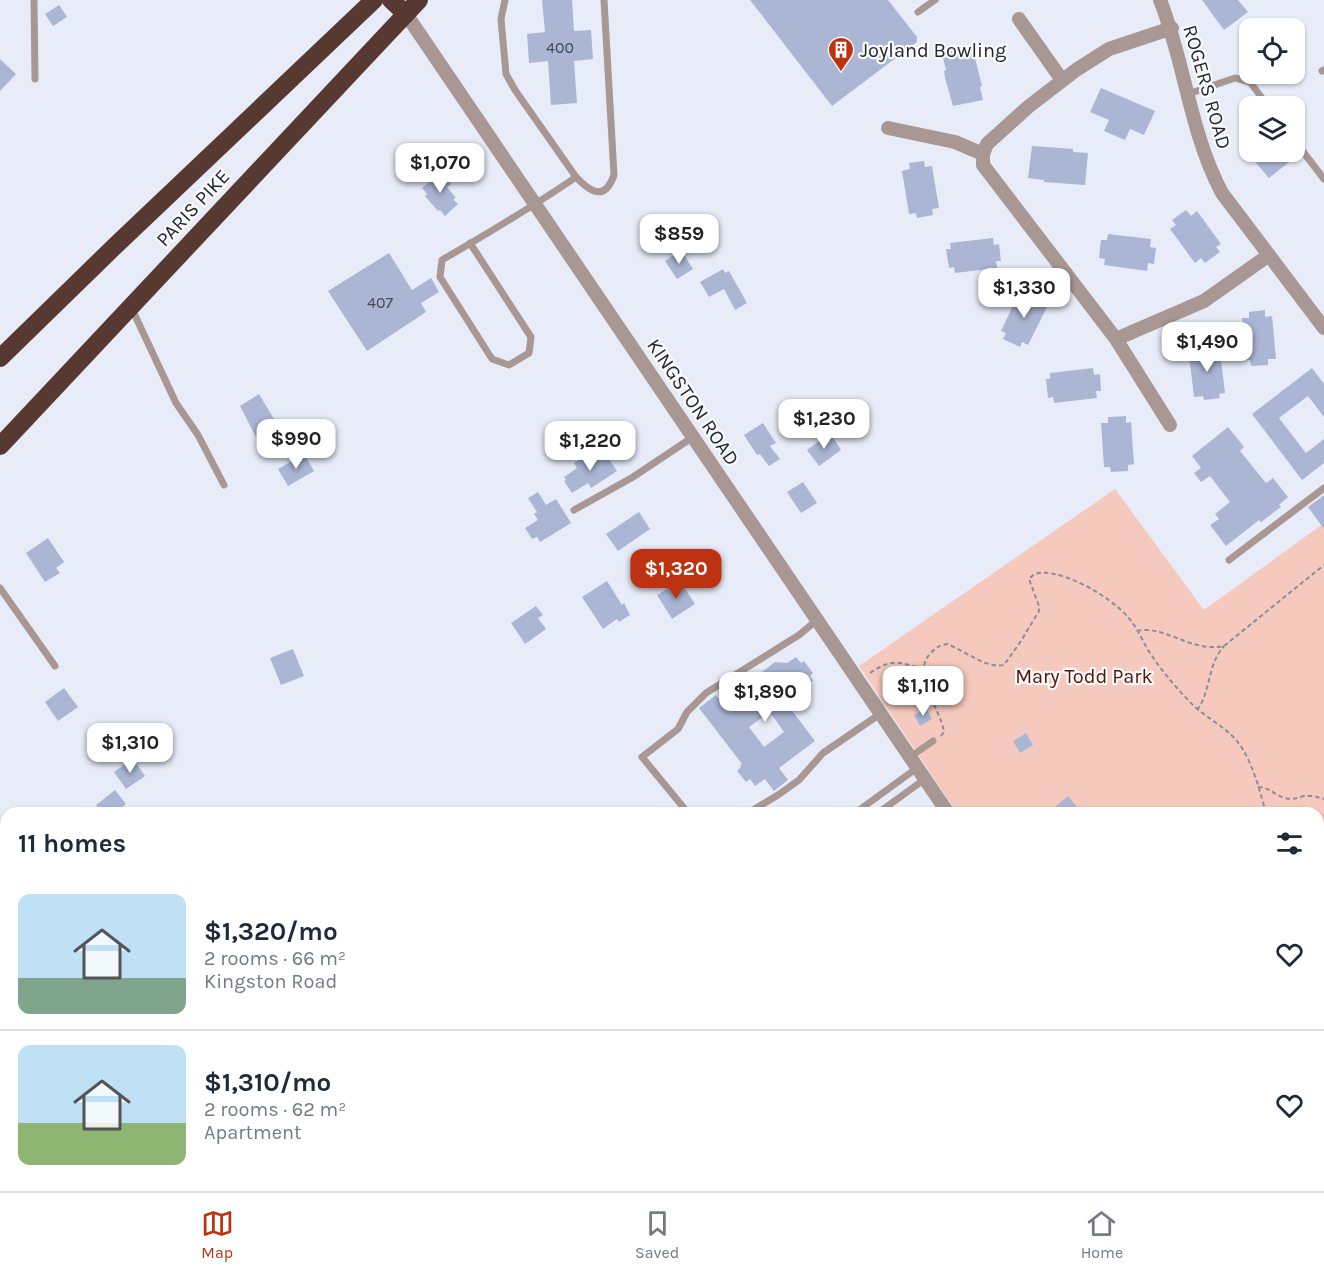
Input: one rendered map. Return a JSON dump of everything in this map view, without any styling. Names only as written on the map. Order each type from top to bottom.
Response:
[{"type":"highway","name":"PARIS PIKE","points":[[0,358],[374,0]]},
{"type":"highway","points":[[392,0],[406,14]]},
{"type":"highway","name":"PARIS PIKE","points":[[0,446],[419,0]]},
{"type":"street","name":"ROGERS ROAD","points":[[1160,0],[1172,28],[1198,136],[1215,180],[1222,193],[1323,325]]},
{"type":"street","name":"KINGSTON ROAD","points":[[406,14],[944,807]]},
{"type":"street","points":[[1018,19],[1062,80]]},
{"type":"street","points":[[1170,425],[1116,339],[983,165],[983,154],[987,144],[1062,80],[1109,49],[1172,28]]},
{"type":"street","points":[[888,128],[955,142],[983,154]]},
{"type":"street","points":[[1116,339],[1204,301],[1269,255]]},
{"type":"lane","points":[[34,0],[35,79]]},
{"type":"lane","points":[[505,0],[501,20],[506,74],[576,177],[587,189],[594,192],[604,190],[611,184],[614,175],[604,0]]},
{"type":"lane","points":[[918,12],[935,0]]},
{"type":"lane","points":[[1188,94],[1235,78],[1250,82],[1260,96]]},
{"type":"lane","points":[[1305,154],[1324,179]]},
{"type":"lane","points":[[470,243],[531,337],[529,353],[509,365],[492,359],[440,277],[442,260],[470,243],[536,205],[576,177]]},
{"type":"lane","points":[[131,307],[176,403],[198,435],[224,485]]},
{"type":"lane","points":[[574,510],[633,477],[693,437]]},
{"type":"lane","points":[[1228,560],[1324,488]]},
{"type":"lane","points":[[0,588],[55,666]]},
{"type":"lane","points":[[683,807],[642,757],[678,729],[687,712],[706,693],[799,634],[817,620]]},
{"type":"lane","points":[[758,807],[799,780],[823,753],[880,714]]},
{"type":"lane","points":[[883,807],[917,768],[933,741]]},
{"type":"lane","points":[[863,807],[917,768]]},
{"type":"path","points":[[1197,710],[1203,701],[1214,660],[1224,646],[1324,565]]},
{"type":"path","points":[[933,741],[944,732],[927,685],[923,669],[925,658],[934,650],[947,644],[987,663],[1004,665],[1022,641],[1039,611],[1029,579],[1043,572],[1075,580],[1088,586],[1133,623],[1150,653],[1173,684],[1197,710],[1232,734],[1243,749],[1264,807]]},
{"type":"path","points":[[1137,631],[1149,629],[1198,646],[1224,646]]},
{"type":"path","points":[[866,676],[884,663],[897,661],[923,669]]},
{"type":"path","points":[[1258,787],[1266,787],[1288,799],[1305,796],[1324,799]]},
{"type":"green space","name":"Mary Todd Park","points":[[1115,489],[1204,610],[1324,523],[1324,807],[953,807],[859,666]]},
{"type":"building","points":[[542,0],[572,0],[574,31],[591,30],[593,59],[574,61],[577,103],[551,105],[548,61],[529,63],[527,34],[545,32]]},
{"type":"building","name":"Joyland Bowling","points":[[750,0],[888,0],[917,37],[917,42],[832,106]]},
{"type":"building","points":[[1202,0],[1238,0],[1248,12],[1224,30]]},
{"type":"building","points":[[59,5],[67,17],[53,26],[45,14]]},
{"type":"building","points":[[972,46],[982,86],[980,87],[983,100],[953,106],[945,78],[944,71],[946,70],[942,53]]},
{"type":"building","points":[[0,59],[16,74],[0,91]]},
{"type":"building","points":[[1101,88],[1155,111],[1144,135],[1130,129],[1125,140],[1104,131],[1109,120],[1090,112]]},
{"type":"building","points":[[1032,146],[1073,149],[1073,152],[1088,153],[1085,185],[1044,182],[1044,180],[1028,178]]},
{"type":"building","points":[[924,161],[925,167],[932,166],[939,208],[932,209],[933,215],[917,218],[916,213],[909,214],[902,171],[910,169],[909,163]]},
{"type":"building","points":[[1255,162],[1289,162],[1269,178]]},
{"type":"building","points":[[442,172],[451,184],[447,187],[458,204],[445,216],[425,196],[427,194],[422,188]]},
{"type":"building","points":[[1186,210],[1191,216],[1197,211],[1221,244],[1216,247],[1220,252],[1205,263],[1201,258],[1195,263],[1170,229],[1176,225],[1172,220]]},
{"type":"building","points":[[1108,234],[1151,239],[1150,247],[1156,248],[1154,264],[1148,263],[1147,271],[1104,265],[1105,259],[1099,258],[1101,240],[1107,240]]},
{"type":"building","points":[[993,238],[994,245],[999,244],[1001,261],[996,261],[997,268],[955,273],[954,267],[949,268],[946,249],[951,249],[950,243]]},
{"type":"building","points":[[681,250],[693,269],[677,279],[665,261]]},
{"type":"building","points":[[389,253],[412,290],[431,278],[439,292],[421,303],[426,312],[367,351],[328,291]]},
{"type":"building","points":[[723,269],[725,273],[729,271],[747,303],[735,310],[724,289],[709,297],[700,282]]},
{"type":"building","points":[[1030,292],[1043,299],[1041,304],[1047,307],[1028,345],[1022,342],[1020,347],[1003,339],[1006,333],[1001,331],[1019,293],[1027,297]]},
{"type":"building","points":[[1265,310],[1265,317],[1272,316],[1276,359],[1268,359],[1268,365],[1251,366],[1250,360],[1244,360],[1242,318],[1249,318],[1249,312]]},
{"type":"building","points":[[1212,346],[1212,352],[1220,351],[1225,393],[1219,394],[1220,398],[1204,400],[1203,396],[1194,397],[1189,354],[1195,353],[1195,348]]},
{"type":"building","points":[[1093,368],[1094,375],[1100,374],[1101,391],[1096,391],[1097,398],[1054,403],[1053,397],[1048,398],[1046,379],[1050,379],[1050,373]]},
{"type":"building","points":[[1312,368],[1324,384],[1324,417],[1308,396],[1279,418],[1306,453],[1324,439],[1324,463],[1302,480],[1252,414]]},
{"type":"building","points":[[259,394],[277,424],[256,437],[240,406]]},
{"type":"building","points":[[1126,416],[1126,423],[1131,422],[1134,464],[1128,465],[1128,471],[1111,472],[1110,467],[1104,467],[1101,423],[1108,423],[1108,417]]},
{"type":"building","points":[[763,423],[776,443],[770,446],[780,459],[769,466],[760,454],[757,455],[744,435]]},
{"type":"building","points":[[1228,427],[1244,447],[1240,451],[1266,483],[1273,478],[1288,497],[1279,505],[1281,507],[1261,522],[1259,520],[1226,546],[1210,525],[1219,519],[1215,514],[1230,502],[1210,476],[1201,482],[1194,473],[1201,468],[1192,456]]},
{"type":"building","points":[[830,433],[841,450],[819,466],[807,450]]},
{"type":"building","points":[[605,453],[617,471],[591,488],[588,483],[572,493],[564,477],[577,468],[574,463],[588,454],[593,461]]},
{"type":"building","points":[[304,454],[314,471],[288,486],[278,469]]},
{"type":"building","points":[[803,482],[817,503],[801,513],[787,492]]},
{"type":"building","points":[[538,492],[546,505],[556,499],[571,523],[540,542],[537,537],[532,539],[525,528],[538,520],[534,514],[537,512],[528,498]]},
{"type":"building","points":[[1324,495],[1324,529],[1308,507]]},
{"type":"building","points":[[639,512],[650,529],[618,551],[606,534]]},
{"type":"building","points":[[48,538],[64,562],[56,568],[60,573],[45,582],[26,553]]},
{"type":"building","points":[[607,581],[630,615],[619,622],[617,619],[603,629],[582,597]]},
{"type":"building","points":[[680,581],[695,604],[672,619],[657,595]]},
{"type":"building","points":[[536,606],[543,615],[538,618],[546,629],[525,644],[511,623]]},
{"type":"building","points":[[293,649],[304,676],[281,685],[270,658]]},
{"type":"building","points":[[796,657],[801,663],[804,661],[813,673],[810,676],[813,681],[804,687],[803,699],[790,708],[815,741],[779,768],[788,780],[774,791],[765,779],[755,786],[750,779],[746,782],[737,771],[742,764],[699,708],[716,695],[726,708],[759,685],[762,672],[775,662],[787,663]],"holes":[[[770,712],[784,732],[764,747],[749,727]]]},
{"type":"building","points":[[64,688],[78,707],[58,721],[45,702]]},
{"type":"building","points":[[926,708],[932,719],[920,726],[914,715]]},
{"type":"building","points":[[1026,733],[1033,745],[1020,753],[1013,741]]},
{"type":"building","points":[[133,759],[145,776],[126,789],[114,772]]},
{"type":"building","points":[[115,790],[126,804],[122,807],[98,807],[96,805]]},
{"type":"building","points":[[1068,796],[1077,807],[1057,807]]},
{"type":"place","name":"Joyland Bowling","points":[[841,73]]}]
